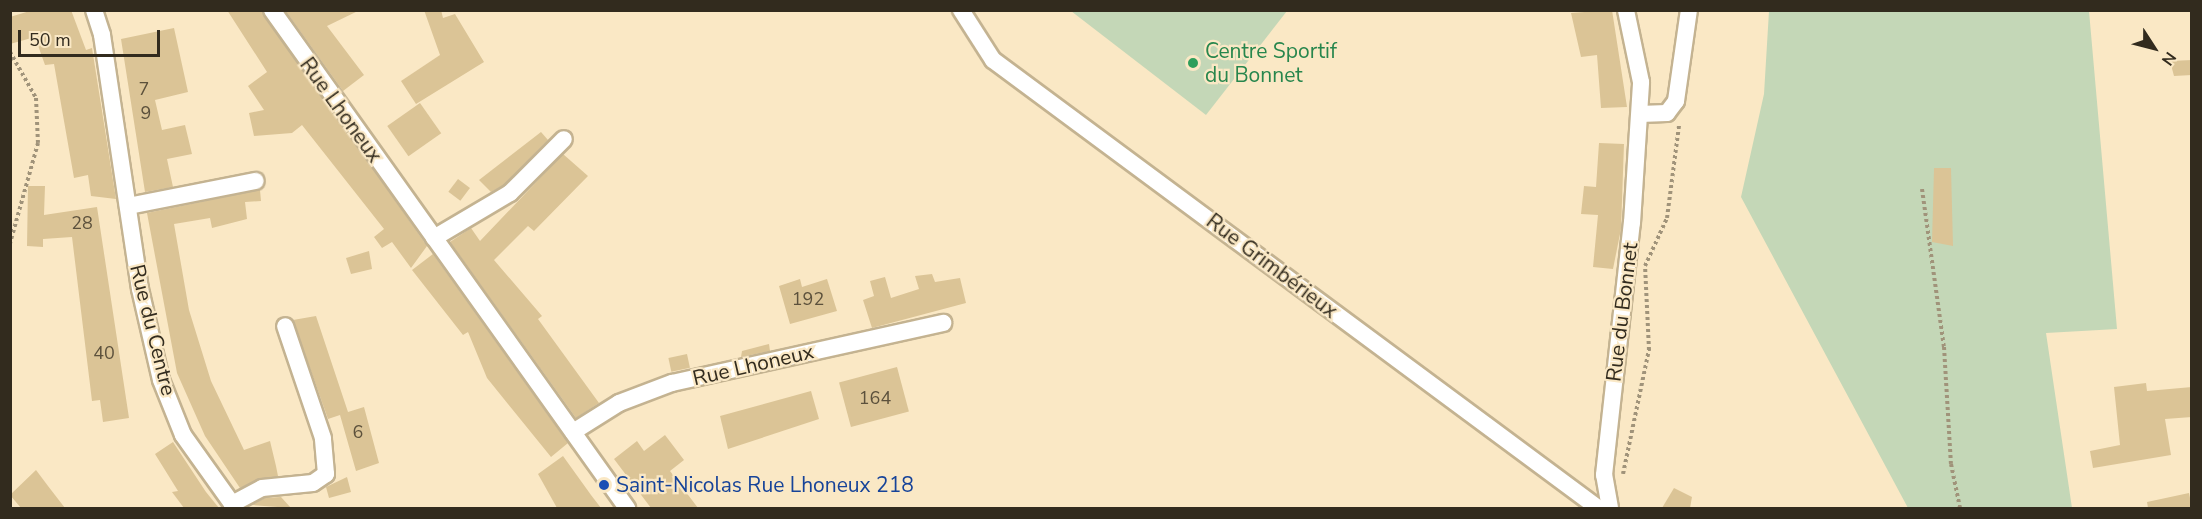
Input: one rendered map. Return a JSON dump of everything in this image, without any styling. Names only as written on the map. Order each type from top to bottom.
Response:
[{"type":"street","name":"Rue du Centre","points":[[94,10],[161,380],[183,435],[234,506]]},
{"type":"street","name":"Rue Lhoneux","points":[[272,10],[627,508]]},
{"type":"street","name":"Rue Grimbérieux","points":[[961,10],[993,60],[1598,508]]},
{"type":"street","name":"Rue du Bonnet","points":[[1610,508],[1604,475],[1640,114],[1641,82],[1626,10]]},
{"type":"street","points":[[1640,114],[1672,109],[1689,10]]},
{"type":"street","points":[[434,238],[510,193],[564,139]]},
{"type":"street","points":[[128,206],[256,182]]},
{"type":"street","name":"Rue Lhoneux","points":[[573,432],[619,403],[672,383],[943,323]]},
{"type":"street","points":[[234,506],[262,488],[312,483],[326,474],[323,438],[285,326]]},
{"type":"path","points":[[10,52],[36,98],[38,143],[10,243]]},
{"type":"path","points":[[1620,487],[1649,350],[1645,266],[1669,208],[1679,117],[1672,109]]},
{"type":"path","points":[[1922,189],[1944,347],[1951,464],[1960,508]]},
{"type":"green space","name":"Centre Sportif du Bonnet","points":[[1071,11],[1287,11],[1206,115]]},
{"type":"green space","points":[[1769,11],[2089,11],[2117,329],[2046,333],[2072,508],[1908,508],[1741,197],[1764,94]]},
{"type":"building","points":[[33,10],[71,10],[86,50],[92,48],[116,199],[91,196],[88,175],[74,178],[54,64],[45,65],[35,37],[10,44],[10,17]]},
{"type":"building","points":[[227,10],[262,10],[427,246],[411,268],[392,242],[382,248],[374,237],[384,229],[302,125],[292,133],[254,136],[249,113],[264,110],[248,86],[267,72]]},
{"type":"building","points":[[285,10],[360,10],[327,26],[364,75],[343,91]]},
{"type":"building","points":[[424,10],[441,10],[443,18],[455,14],[484,62],[416,104],[401,81],[440,55]]},
{"type":"building","points":[[1612,10],[1627,107],[1601,108],[1597,55],[1581,57],[1571,13]]},
{"type":"building","points":[[174,28],[188,92],[155,100],[162,130],[185,125],[192,154],[167,159],[173,187],[145,192],[121,39]]},
{"type":"building","points":[[2192,60],[2192,75],[2174,76],[2170,61]]},
{"type":"building","points":[[420,103],[441,133],[408,156],[387,126]]},
{"type":"building","points":[[541,132],[548,140],[504,185],[491,192],[479,180]]},
{"type":"building","points":[[1599,143],[1624,144],[1621,229],[1613,269],[1593,267],[1598,215],[1581,214],[1584,186],[1596,187]]},
{"type":"building","points":[[563,154],[588,176],[534,231],[528,226],[494,260],[542,316],[538,319],[599,403],[576,418],[450,242],[471,228],[480,241]]},
{"type":"building","points":[[1934,168],[1951,168],[1953,246],[1932,242]]},
{"type":"building","points":[[458,179],[470,188],[460,201],[448,192]]},
{"type":"building","points":[[28,186],[45,186],[44,215],[97,207],[129,418],[103,422],[100,400],[92,401],[72,237],[43,239],[43,247],[27,246]]},
{"type":"building","points":[[260,190],[261,201],[245,202],[247,219],[212,228],[210,218],[174,224],[189,310],[211,381],[244,450],[270,441],[278,476],[240,488],[205,436],[177,373],[147,213]]},
{"type":"building","points":[[369,251],[372,269],[351,274],[346,258]]},
{"type":"building","points":[[433,254],[568,443],[551,457],[487,378],[468,332],[463,335],[412,270]]},
{"type":"building","points":[[932,274],[935,282],[960,278],[966,303],[872,328],[863,300],[874,296],[870,281],[885,277],[891,298],[919,289],[915,276]]},
{"type":"building","points":[[800,279],[802,287],[827,279],[837,311],[790,324],[779,286]]},
{"type":"building","points":[[316,316],[348,412],[364,407],[379,463],[356,471],[340,415],[328,419],[293,320]]},
{"type":"building","points":[[769,344],[770,351],[741,357],[742,351]]},
{"type":"building","points":[[687,354],[690,368],[671,372],[668,358]]},
{"type":"building","points":[[897,367],[909,411],[851,427],[839,383]]},
{"type":"building","points":[[2146,383],[2147,391],[2192,387],[2192,417],[2165,419],[2171,455],[2093,468],[2090,451],[2120,445],[2114,387]]},
{"type":"building","points":[[811,391],[819,419],[728,449],[720,416]]},
{"type":"building","points":[[665,435],[684,460],[670,471],[698,508],[651,508],[614,459],[637,441],[644,451]]},
{"type":"building","points":[[173,442],[219,508],[184,508],[172,492],[178,491],[155,454]]},
{"type":"building","points":[[563,456],[601,508],[557,508],[538,474]]},
{"type":"building","points":[[36,470],[65,508],[21,508],[10,495]]},
{"type":"building","points":[[347,477],[351,492],[329,498],[326,487]]},
{"type":"building","points":[[1674,488],[1692,497],[1690,508],[1662,508]]},
{"type":"building","points":[[2189,493],[2192,508],[2148,508],[2147,502]]},
{"type":"building","points":[[281,497],[291,508],[252,505],[265,498]]},
{"type":"place","name":"Centre Sportif du Bonnet","points":[[1193,63]]},
{"type":"place","name":"Saint-Nicolas Rue Lhoneux 218","points":[[604,485]]}]
